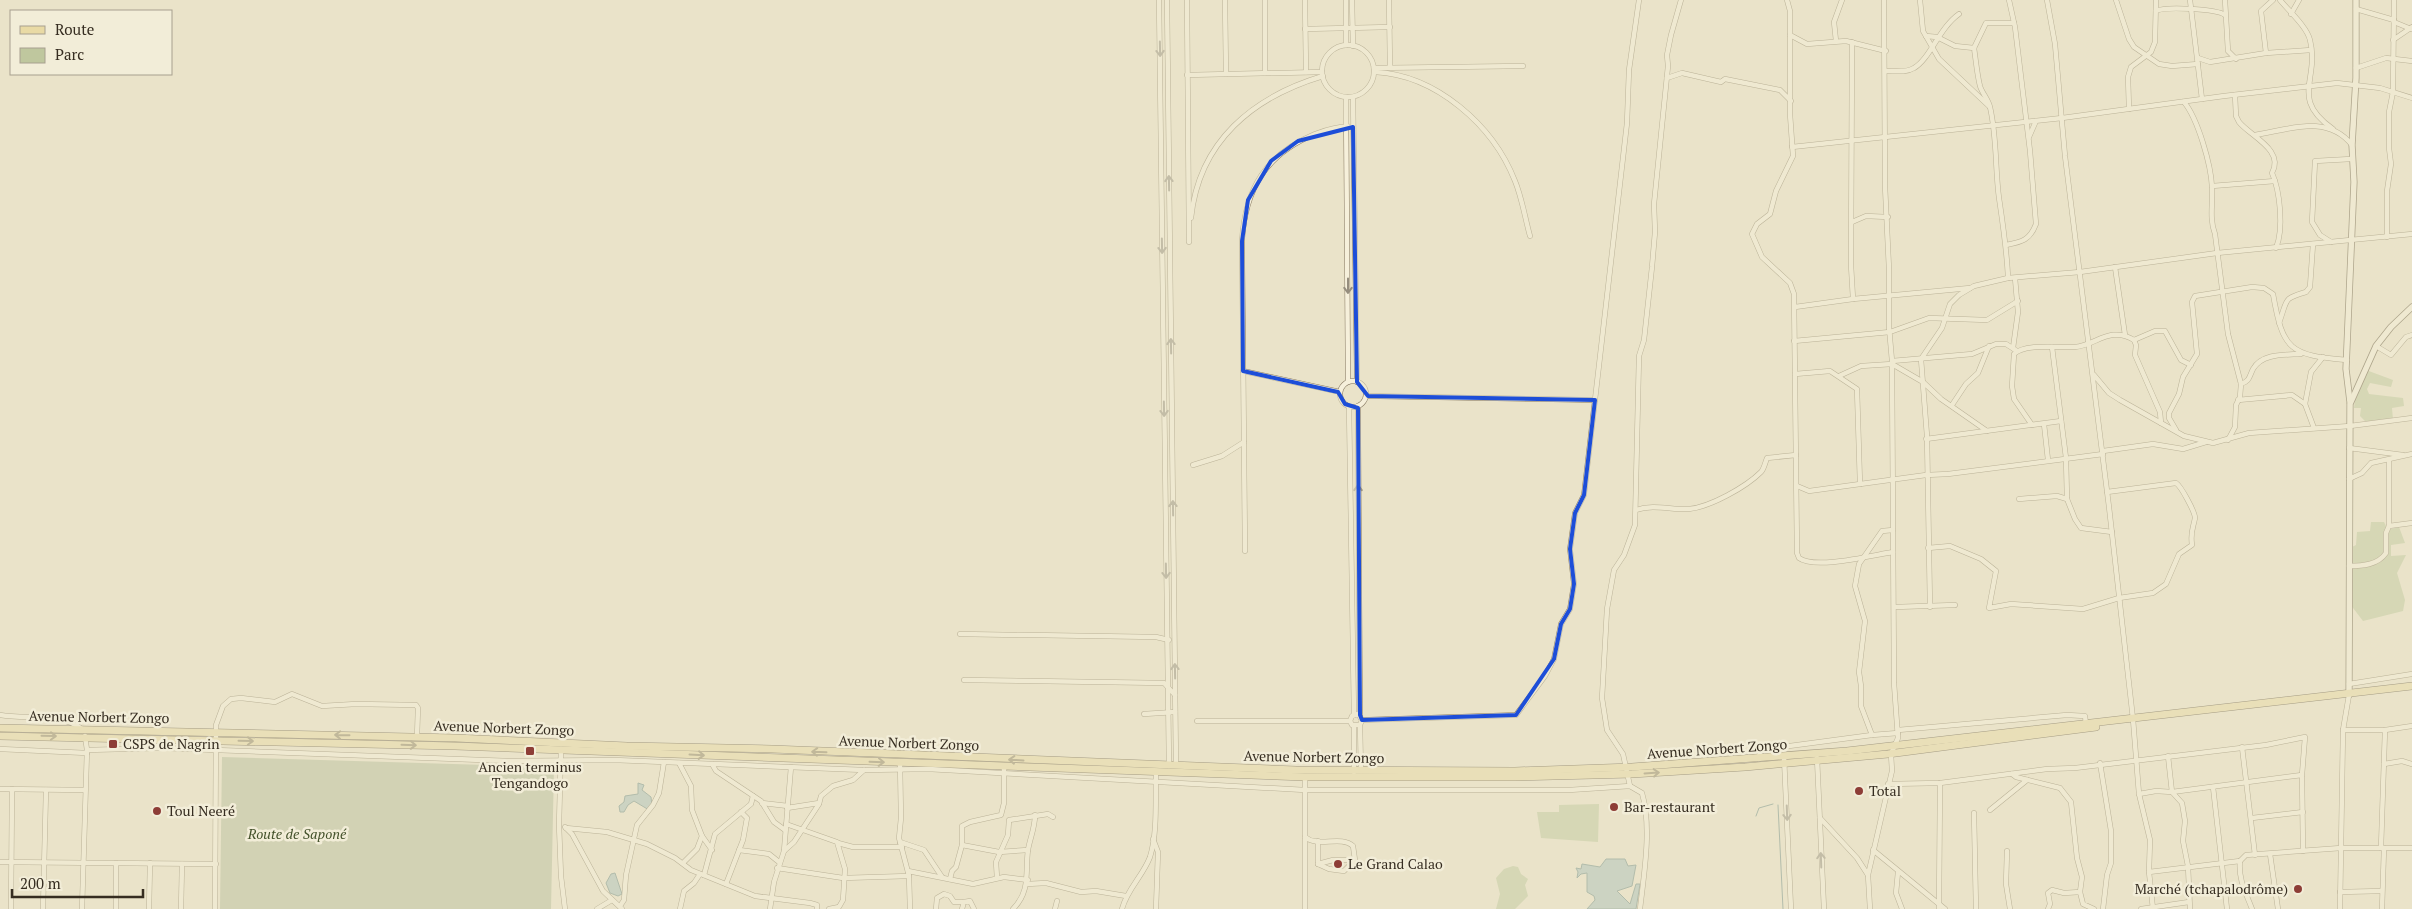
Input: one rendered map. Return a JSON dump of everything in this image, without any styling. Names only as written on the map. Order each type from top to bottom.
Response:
[{"type":"main road","points":[[1892,750],[2412,686]]},
{"type":"main road","points":[[1892,750],[2086,724],[2133,720]]},
{"type":"main road","name":"Avenue Norbert Zongo","points":[[0,728],[82,729],[531,749],[562,746],[1358,775]]},
{"type":"main road","name":"Avenue Norbert Zongo","points":[[0,736],[417,737],[901,766],[1004,766],[1156,771],[1172,768],[1305,777],[1627,771],[1817,758],[1892,750]]},
{"type":"main road","name":"Avenue Norbert Zongo","points":[[1627,771],[1759,759],[1785,760]]},
{"type":"street","points":[[1159,0],[1168,713],[1172,768]]},
{"type":"street","points":[[1167,0],[1175,695],[1172,768]]},
{"type":"street","points":[[1187,0],[1189,242],[1194,197],[1213,152],[1223,138],[1252,109],[1274,95],[1322,74]]},
{"type":"street","points":[[1225,0],[1226,74]]},
{"type":"street","points":[[1264,0],[1265,73]]},
{"type":"street","points":[[1305,0],[1306,72]]},
{"type":"street","points":[[1346,0],[1346,45]]},
{"type":"street","points":[[1352,0],[1353,46]]},
{"type":"street","points":[[1389,0],[1390,68]]},
{"type":"street","points":[[1197,720],[1350,721],[1359,717],[1516,715],[1539,684],[1554,659],[1561,624],[1570,609],[1574,584],[1570,549],[1575,512],[1584,496],[1627,123],[1629,70],[1639,0]]},
{"type":"street","points":[[1630,786],[1624,754],[1607,730],[1602,698],[1607,609],[1614,570],[1624,555],[1635,525],[1638,356],[1644,340],[1655,232],[1654,204],[1668,78],[1667,55],[1681,0]]},
{"type":"street","points":[[1787,0],[1790,35],[1793,156],[1776,191],[1770,214],[1756,224],[1752,234],[1762,257],[1790,283],[1794,294],[1799,558],[1804,562],[1823,563],[1893,552]]},
{"type":"street","points":[[1836,42],[1834,22],[1842,0]]},
{"type":"street","points":[[1870,909],[1868,875],[1892,770],[1892,750],[1897,742],[1898,732],[1894,683],[1892,362],[1888,296],[1888,217],[1884,137],[1886,51],[1884,0]]},
{"type":"street","points":[[1920,0],[1923,31],[1939,59],[1990,106]]},
{"type":"street","points":[[2006,245],[2024,242],[2033,232],[2036,224],[2027,122],[2014,23],[2009,0]]},
{"type":"street","points":[[2047,0],[2055,44],[2080,272],[2108,492],[2133,720],[2139,794],[2150,840],[2149,872],[2153,908]]},
{"type":"street","points":[[2129,109],[2128,77],[2131,67],[2146,56],[2155,42],[2156,0]]},
{"type":"street","points":[[2190,0],[2202,99]]},
{"type":"street","points":[[2225,0],[2228,52],[2236,59]]},
{"type":"street","points":[[2266,53],[2261,11],[2273,0]]},
{"type":"street","points":[[2280,0],[2307,32],[2311,50],[2312,72],[2307,86],[2311,108],[2352,145]]},
{"type":"street","points":[[2291,14],[2299,0]]},
{"type":"street","points":[[2340,909],[2343,730],[2349,694],[2350,404],[2347,360],[2354,182],[2351,159],[2356,85],[2356,0]]},
{"type":"street","points":[[2387,237],[2387,191],[2392,164],[2389,148],[2388,112],[2393,92],[2394,0]]},
{"type":"street","points":[[2117,1],[2131,44],[2146,56],[2159,64],[2172,66],[2198,64]]},
{"type":"street","points":[[2156,11],[2191,8],[2206,12],[2219,11],[2225,15]]},
{"type":"street","points":[[2356,9],[2411,28]]},
{"type":"street","points":[[1886,71],[1906,71],[1914,68],[1948,22],[1960,14]]},
{"type":"street","points":[[2008,278],[2006,245],[1999,197],[1997,150],[1991,126],[1990,106],[1985,94],[1980,89],[1974,48],[1986,23],[2014,23]]},
{"type":"street","points":[[1305,29],[1390,27]]},
{"type":"street","points":[[2393,40],[2411,28]]},
{"type":"street","points":[[1790,35],[1807,44],[1852,42],[1886,51]]},
{"type":"street","points":[[1926,36],[1937,37],[1955,46],[1974,48]]},
{"type":"street","points":[[1852,42],[1851,266],[1853,299]]},
{"type":"street","points":[[1346,45],[1353,46],[1367,52],[1374,70],[1368,88],[1362,94],[1346,98],[1330,91],[1322,74],[1324,63],[1330,52],[1346,45]]},
{"type":"street","points":[[2198,58],[2210,62],[2266,53],[2311,50]]},
{"type":"street","points":[[2356,68],[2386,58],[2412,61]]},
{"type":"street","points":[[1374,70],[1390,68],[1523,66]]},
{"type":"street","points":[[1374,70],[1400,75],[1426,85],[1471,116],[1496,146],[1515,181],[1530,236]]},
{"type":"street","points":[[1187,75],[1306,72],[1322,74]]},
{"type":"street","points":[[1668,78],[1682,73],[1721,82],[1726,79],[1780,90],[1791,101]]},
{"type":"street","points":[[1792,147],[2062,118],[2337,83],[2393,92],[2412,98]]},
{"type":"street","points":[[2235,95],[2236,116],[2243,127],[2255,135],[2271,153],[2275,168],[2272,173],[2280,208],[2279,237],[2276,248]]},
{"type":"street","points":[[1340,392],[1348,382],[1353,97]]},
{"type":"street","points":[[1346,98],[1357,382]]},
{"type":"street","points":[[2184,102],[2190,111],[2204,148],[2212,186],[2211,217],[2228,334],[2241,384],[2235,408],[2235,427],[2228,440]]},
{"type":"street","points":[[2028,138],[2036,121]]},
{"type":"street","points":[[1245,551],[1242,241],[1248,200],[1256,182],[1271,161],[1298,141],[1346,126],[1353,127]]},
{"type":"street","points":[[2255,135],[2298,127],[2333,129]]},
{"type":"street","points":[[2332,242],[2320,235],[2312,222],[2315,161],[2351,159]]},
{"type":"street","points":[[2212,186],[2275,181]]},
{"type":"street","points":[[1852,222],[1866,216],[1888,217]]},
{"type":"street","points":[[1794,307],[1853,299],[1970,288],[2008,278],[2080,272],[2217,253],[2412,234]]},
{"type":"street","points":[[2278,324],[2288,298],[2297,293],[2306,292],[2310,287],[2313,244]]},
{"type":"street","points":[[2115,267],[2124,336]]},
{"type":"street","points":[[2015,278],[2018,300],[2013,361],[2014,399],[2032,425]]},
{"type":"street","points":[[2176,431],[2169,418],[2169,413],[2179,394],[2184,377],[2197,354],[2192,299],[2205,293],[2252,287],[2264,288],[2273,294],[2278,324],[2285,338],[2301,354]]},
{"type":"street","points":[[1930,606],[1926,439],[1921,359],[1947,320],[1950,304],[1970,288]]},
{"type":"street","points":[[1794,342],[1890,332],[1922,319],[1987,320],[2018,300]]},
{"type":"street","points":[[2350,404],[2376,346],[2391,327],[2412,307]]},
{"type":"street","points":[[1839,376],[1860,366],[1972,354],[1990,346],[2006,344],[2015,349],[2076,347],[2099,337],[2124,336],[2134,340],[2155,331],[2165,331],[2184,364],[2191,365]]},
{"type":"street","points":[[2376,346],[2391,355],[2406,337],[2412,335]]},
{"type":"street","points":[[2134,340],[2134,355],[2160,412],[2161,423]]},
{"type":"street","points":[[1952,405],[1966,384],[1978,373],[1990,346]]},
{"type":"street","points":[[2052,347],[2066,458],[2067,499],[2081,528],[2112,532]]},
{"type":"street","points":[[2241,384],[2249,380],[2257,364],[2270,356],[2301,354],[2347,360]]},
{"type":"street","points":[[2314,428],[2305,404],[2311,372],[2323,358]]},
{"type":"street","points":[[1892,362],[1923,382],[1941,399],[1987,431]]},
{"type":"street","points":[[1795,374],[1819,370],[1830,371],[1857,389],[1860,484]]},
{"type":"street","points":[[1243,371],[1340,392]]},
{"type":"street","points":[[2093,374],[2114,397],[2184,436],[2206,442],[2217,443],[2249,433],[2350,426],[2412,418]]},
{"type":"street","points":[[1348,382],[1357,382],[1364,387],[1366,396]]},
{"type":"street","points":[[1340,392],[1342,401],[1349,406],[1358,406]]},
{"type":"street","points":[[2238,400],[2292,395],[2305,404]]},
{"type":"street","points":[[1366,396],[1595,400]]},
{"type":"street","points":[[1356,549],[1358,406],[1366,396]]},
{"type":"street","points":[[1349,406],[1356,549],[1360,725],[1358,775]]},
{"type":"street","points":[[1926,439],[2061,422]]},
{"type":"street","points":[[2044,424],[2048,460]]},
{"type":"street","points":[[1193,466],[1222,456],[1244,442]]},
{"type":"street","points":[[1797,486],[1809,491],[2066,458],[2153,444],[2183,449],[2206,442]]},
{"type":"street","points":[[2349,448],[2404,455]]},
{"type":"street","points":[[2349,479],[2362,473],[2371,463],[2412,454]]},
{"type":"street","points":[[1636,510],[1644,507],[1687,509],[1702,507],[1742,486],[1762,471],[1767,458],[1796,455]]},
{"type":"street","points":[[2349,566],[2369,565],[2384,556],[2387,548],[2386,531],[2389,526],[2389,460]]},
{"type":"street","points":[[1928,548],[1950,546],[1981,559],[1996,570],[1989,608],[2012,604],[2083,609],[2119,598],[2153,593],[2166,584],[2179,554],[2192,545],[2190,531],[2194,514],[2181,487],[2176,484],[2108,492]]},
{"type":"street","points":[[2020,500],[2057,496],[2067,499]]},
{"type":"street","points":[[2389,526],[2412,523]]},
{"type":"street","points":[[1872,734],[1860,706],[1861,686],[1859,672],[1865,621],[1855,586],[1856,573],[1864,557],[1882,531],[1893,530]]},
{"type":"street","points":[[1895,607],[1954,605]]},
{"type":"street","points":[[960,634],[1167,639],[1174,642]]},
{"type":"street","points":[[2349,684],[2412,674]]},
{"type":"street","points":[[964,680],[1164,683],[1175,695]]},
{"type":"street","points":[[215,909],[216,736],[218,718],[223,706],[231,699],[241,698],[275,702],[292,694],[322,706],[356,704],[379,706],[416,705],[418,708],[417,737]]},
{"type":"street","points":[[1144,714],[1175,712]]},
{"type":"street","points":[[0,715],[19,719],[54,719],[72,722],[82,729],[87,751],[82,909]]},
{"type":"street","points":[[1759,759],[1760,750],[1872,734],[2067,715],[2085,716],[2086,724]]},
{"type":"street","points":[[1350,721],[1354,726],[1358,775]]},
{"type":"street","points":[[1354,726],[1360,725]]},
{"type":"street","points":[[2343,730],[2385,730],[2412,726]]},
{"type":"street","points":[[2382,909],[2385,730]]},
{"type":"street","points":[[1888,784],[1940,783],[2285,742],[2305,737],[2302,775],[2303,851]]},
{"type":"street","points":[[562,746],[559,825],[561,876],[565,909]]},
{"type":"street","points":[[2242,747],[2255,855]]},
{"type":"street","points":[[0,749],[87,751],[162,748],[509,761],[664,762],[864,770],[901,766],[1004,774],[1305,790],[1569,790],[1630,786],[1642,793],[1645,822],[1645,854],[1640,909]]},
{"type":"street","points":[[2168,756],[2172,792],[2182,803],[2185,821],[2184,840],[2188,866],[2190,909]]},
{"type":"street","points":[[1817,758],[1824,909]]},
{"type":"street","points":[[1785,760],[1791,909]]},
{"type":"street","points":[[2384,764],[2402,761],[2412,764]]},
{"type":"street","points":[[566,828],[572,834],[603,891],[621,907],[624,900],[626,875],[638,825],[653,805],[659,793],[664,762]]},
{"type":"street","points":[[679,763],[691,786],[692,810],[702,836],[712,850]]},
{"type":"street","points":[[712,764],[716,771],[762,803],[773,821],[786,827],[802,830],[853,847],[901,845],[924,850],[942,877]]},
{"type":"street","points":[[2100,764],[2111,831],[2112,863],[2107,875],[2103,909]]},
{"type":"street","points":[[901,766],[901,845],[908,874],[910,909]]},
{"type":"street","points":[[950,878],[952,871],[956,867],[962,845],[962,826],[970,822],[998,817],[1002,814],[1004,804],[1004,766]]},
{"type":"street","points":[[770,909],[777,868],[784,851],[791,767]]},
{"type":"street","points":[[784,851],[793,844],[819,803],[820,797],[829,788],[853,780],[864,770]]},
{"type":"street","points":[[1122,909],[1126,896],[1147,864],[1153,838],[1156,771]]},
{"type":"street","points":[[2012,774],[2016,777],[2060,788],[2071,802],[2076,858],[2082,877],[2080,892],[2083,904],[2092,909]]},
{"type":"street","points":[[2139,794],[2156,791],[2172,792],[2302,775]]},
{"type":"street","points":[[1304,909],[1305,777]]},
{"type":"street","points":[[1990,810],[2028,780]]},
{"type":"street","points":[[1940,783],[1940,907]]},
{"type":"street","points":[[2213,787],[2227,909]]},
{"type":"street","points":[[0,789],[85,790]]},
{"type":"street","points":[[11,909],[12,790]]},
{"type":"street","points":[[44,909],[46,790]]},
{"type":"street","points":[[680,909],[684,891],[702,874],[712,850],[716,833],[726,827],[751,804],[753,796]]},
{"type":"street","points":[[762,803],[788,807],[819,803]]},
{"type":"street","points":[[726,884],[739,850],[747,818],[741,812]]},
{"type":"street","points":[[2252,818],[2303,812]]},
{"type":"street","points":[[1974,813],[1976,909]]},
{"type":"street","points":[[997,878],[996,862],[999,852],[1006,841],[1009,820],[1048,814],[1053,817]]},
{"type":"street","points":[[1013,909],[1024,894],[1028,882],[1028,850],[1035,815]]},
{"type":"street","points":[[1820,818],[1854,854],[1868,875]]},
{"type":"street","points":[[559,825],[566,828],[607,832],[635,840],[647,844],[702,874],[754,896],[810,903],[817,905],[816,909]]},
{"type":"street","points":[[683,863],[697,849],[702,836]]},
{"type":"street","points":[[1305,837],[1311,842],[1350,844],[1355,860]]},
{"type":"street","points":[[1153,838],[1158,852],[1156,909]]},
{"type":"street","points":[[1318,841],[1318,864]]},
{"type":"street","points":[[829,909],[839,908],[842,902],[844,864],[838,843]]},
{"type":"street","points":[[962,845],[999,852],[1028,850]]},
{"type":"street","points":[[2252,909],[2243,888],[2239,871],[2240,862],[2246,855],[2341,848],[2412,848]]},
{"type":"street","points":[[739,850],[769,854],[779,862]]},
{"type":"street","points":[[1873,850],[1940,907],[1945,909]]},
{"type":"street","points":[[2006,851],[2006,884],[2010,909]]},
{"type":"street","points":[[2270,854],[2278,909]]},
{"type":"street","points":[[1318,864],[1333,860],[1355,860]]},
{"type":"street","points":[[1318,864],[1339,872],[1344,871],[1355,860]]},
{"type":"street","points":[[0,862],[216,864]]},
{"type":"street","points":[[2149,872],[2223,862],[2240,862]]},
{"type":"street","points":[[116,863],[116,909]]},
{"type":"street","points":[[149,909],[150,863]]},
{"type":"street","points":[[181,909],[182,864]]},
{"type":"street","points":[[777,868],[843,878],[908,874],[950,878],[973,884],[997,878],[1046,883],[1081,892],[1126,896]]},
{"type":"street","points":[[1898,872],[1896,893],[1902,909]]},
{"type":"street","points":[[2048,909],[2050,904],[2049,891],[2080,892]]},
{"type":"street","points":[[2340,892],[2382,891]]},
{"type":"street","points":[[936,909],[936,898],[944,894],[950,896],[954,902],[972,901],[974,909]]},
{"type":"street","points":[[597,909],[612,900]]},
{"type":"street","points":[[1054,909],[1057,901]]},
{"type":"street","points":[[962,909],[964,902]]},
{"type":"street","points":[[2141,909],[2189,902]]},
{"type":"highlighted area","points":[[1353,127],[1357,382],[1368,396],[1595,400],[1584,495],[1575,513],[1570,549],[1574,584],[1570,609],[1561,624],[1554,659],[1516,715],[1362,720],[1360,715],[1358,408],[1345,404],[1338,392],[1243,371],[1242,241],[1248,200],[1271,161],[1298,141]]},
{"type":"green space","points":[[2366,370],[2393,380],[2391,387],[2370,383],[2367,389],[2369,394],[2403,398],[2404,406],[2392,408],[2393,420],[2369,425],[2360,416],[2361,408],[2354,408]]},
{"type":"green space","points":[[2371,522],[2384,522],[2388,530],[2399,527],[2405,543],[2391,545],[2391,556],[2406,555],[2397,573],[2405,600],[2403,611],[2363,621],[2350,604],[2352,547],[2356,545],[2357,532],[2370,531]]},
{"type":"green space","name":"Route de Saponé","points":[[222,757],[554,767],[551,909],[220,909]]},
{"type":"green space","points":[[1599,804],[1598,842],[1541,838],[1537,812],[1559,812],[1559,805]]},
{"type":"green space","points":[[1513,866],[1518,867],[1521,874],[1528,879],[1525,885],[1528,896],[1515,909],[1496,909],[1500,894],[1496,878],[1504,869]]},
{"type":"water","points":[[638,783],[644,785],[642,790],[651,797],[652,806],[649,810],[634,801],[628,805],[624,812],[620,812],[619,806],[624,802],[625,796],[638,794]]},
{"type":"water","points":[[1606,859],[1625,859],[1628,866],[1636,865],[1632,886],[1617,891],[1630,904],[1636,884],[1640,884],[1636,909],[1587,909],[1595,900],[1594,896],[1587,892],[1587,873],[1581,874],[1577,878],[1578,872],[1576,868],[1581,869],[1582,864],[1600,867]]},
{"type":"water","points":[[615,873],[622,894],[618,896],[610,893],[606,883],[611,874]]},
{"type":"waterway","points":[[1756,816],[1759,808],[1773,804]]},
{"type":"waterway","points":[[1778,805],[1783,909]]},
{"type":"place","name":"CSPS de Nagrin","points":[[113,744]]},
{"type":"place","name":"Ancien terminus Tengandogo","points":[[530,751]]},
{"type":"place","name":"Total","points":[[1859,791]]},
{"type":"place","name":"Bar-restaurant","points":[[1614,807]]},
{"type":"place","name":"Toul Neeré","points":[[157,811]]},
{"type":"place","name":"Le Grand Calao","points":[[1338,864]]},
{"type":"place","name":"Marché (tchapalodrôme)","points":[[2298,889]]}]
